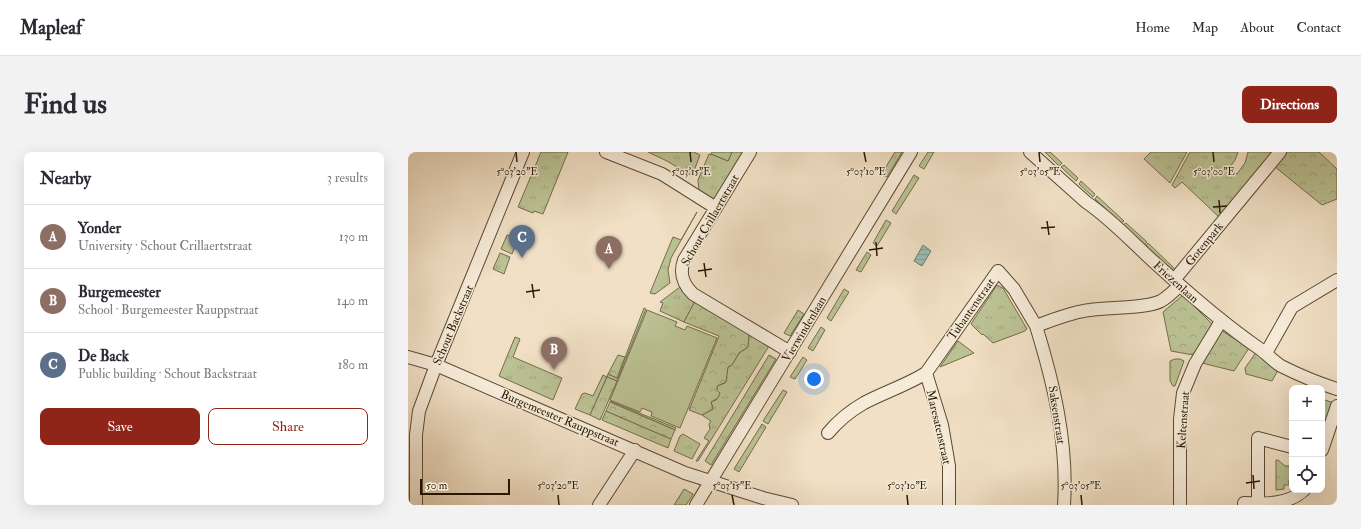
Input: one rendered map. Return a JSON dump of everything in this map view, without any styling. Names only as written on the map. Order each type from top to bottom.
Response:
[{"type":"street","name":"Schout Backstraat","points":[[413,499],[419,411],[436,365],[523,152]]},
{"type":"street","points":[[606,152],[662,174],[716,208]]},
{"type":"street","name":"Schout Crillaertstraat","points":[[750,152],[684,260],[681,273],[686,286],[693,294],[790,352]]},
{"type":"street","name":"Vierwindenlaan","points":[[696,505],[911,152]]},
{"type":"street","name":"Friezenlaan","points":[[1030,152],[1221,321],[1266,353],[1280,365],[1316,382],[1337,389]]},
{"type":"street","name":"Gotenpark","points":[[1177,283],[1280,152]]},
{"type":"street","name":"Tubantenstraat","points":[[828,433],[840,420],[863,404],[926,373],[998,271],[1014,289],[1036,326]]},
{"type":"street","points":[[1266,353],[1292,307],[1337,280]]},
{"type":"street","points":[[1036,326],[1069,314],[1089,310],[1146,305],[1160,302],[1169,296],[1177,283]]},
{"type":"street","name":"Keltenstraat","points":[[1180,505],[1180,419],[1182,393],[1195,364],[1221,321]]},
{"type":"street","name":"Saksenstraat","points":[[1036,326],[1048,363],[1058,409],[1063,453],[1064,505]]},
{"type":"street","name":"Burgemeester Rauppstraat","points":[[408,357],[436,365],[635,450],[685,473],[763,498],[792,505]]},
{"type":"street","name":"Maresatenstraat","points":[[926,373],[942,425],[949,466],[949,505]]},
{"type":"street","points":[[1325,441],[1337,406]]},
{"type":"street","points":[[1258,504],[1258,438],[1289,446]]},
{"type":"street","points":[[599,505],[635,450]]},
{"type":"street","points":[[1244,505],[1244,503],[1270,504],[1288,501],[1300,493]]},
{"type":"green space","points":[[541,152],[568,152],[543,214],[534,211],[533,213],[518,207]]},
{"type":"green space","points":[[648,152],[694,152],[700,155],[692,176]]},
{"type":"green space","points":[[712,152],[732,152],[728,161],[711,154]]},
{"type":"green space","points":[[732,152],[744,152],[714,201],[699,190],[698,180],[709,154],[728,161]]},
{"type":"green space","points":[[895,152],[902,152],[887,177],[881,175]]},
{"type":"green space","points":[[928,152],[934,152],[924,169],[919,166]]},
{"type":"green space","points":[[1045,152],[1050,152],[1062,163],[1059,166]]},
{"type":"green space","points":[[1151,152],[1187,152],[1170,183],[1144,159]]},
{"type":"green space","points":[[1190,152],[1238,152],[1230,167],[1237,174],[1245,163],[1248,152],[1274,152],[1220,218],[1182,182],[1175,188],[1172,185]]},
{"type":"green space","points":[[1286,152],[1319,152],[1337,169],[1337,199],[1322,205],[1274,166]]},
{"type":"green space","points":[[1064,165],[1078,178],[1076,181],[1061,167]]},
{"type":"green space","points":[[914,175],[919,178],[896,214],[892,211]]},
{"type":"green space","points":[[1081,181],[1095,194],[1093,197],[1079,184]]},
{"type":"green space","points":[[1097,196],[1124,221],[1121,223],[1095,199]]},
{"type":"green space","points":[[697,212],[671,258],[668,270],[670,283],[655,294],[650,293],[673,237],[681,240]]},
{"type":"green space","points":[[886,220],[891,223],[877,246],[873,243]]},
{"type":"green space","points":[[1126,223],[1147,242],[1144,245],[1123,225]]},
{"type":"green space","points":[[511,233],[519,236],[512,254],[501,249],[507,235],[509,236]]},
{"type":"green space","points":[[1148,243],[1176,270],[1174,273],[1146,246]]},
{"type":"green space","points":[[867,252],[871,255],[861,272],[856,270]]},
{"type":"green space","points":[[500,253],[510,257],[504,274],[493,269]]},
{"type":"green space","points":[[997,285],[1003,288],[1027,329],[993,343],[971,324]]},
{"type":"green space","points":[[680,287],[683,292],[695,301],[684,322],[660,311],[663,303],[660,302]]},
{"type":"green space","points":[[844,289],[849,292],[831,321],[827,318]]},
{"type":"green space","points":[[1183,295],[1213,325],[1249,348],[1234,371],[1202,363],[1193,355],[1171,351],[1163,312]]},
{"type":"green space","points":[[695,301],[749,334],[748,347],[739,353],[732,365],[728,367],[726,382],[717,386],[717,390],[720,393],[718,398],[711,402],[713,409],[702,415],[689,410],[719,336],[684,322]]},
{"type":"green space","points":[[644,308],[646,309],[617,381],[607,377],[608,374],[617,378]]},
{"type":"green space","points":[[647,310],[677,322],[675,326],[685,330],[687,326],[717,338],[680,428],[651,416],[652,412],[642,408],[640,412],[610,400]]},
{"type":"green space","points":[[798,310],[804,314],[790,336],[784,333]]},
{"type":"green space","points":[[821,327],[825,330],[813,351],[808,348]]},
{"type":"green space","points":[[749,334],[769,346],[698,461],[696,461],[709,441],[704,438],[710,429],[709,424],[711,421],[702,415],[713,409],[711,402],[716,400],[720,393],[717,390],[717,386],[725,383],[728,367],[732,365],[739,353],[748,347]]},
{"type":"green space","points":[[515,337],[520,339],[513,357],[562,378],[553,400],[499,376]]},
{"type":"green space","points":[[958,341],[974,353],[940,367]]},
{"type":"green space","points":[[1257,351],[1278,370],[1272,381],[1246,374],[1245,368]]},
{"type":"green space","points":[[618,355],[625,357],[617,378],[608,374]]},
{"type":"green space","points":[[769,355],[776,359],[711,465],[705,461]]},
{"type":"green space","points":[[803,357],[807,360],[795,379],[790,377]]},
{"type":"green space","points":[[1175,359],[1184,361],[1175,386],[1173,386],[1170,381],[1170,361]]},
{"type":"green space","points":[[603,375],[607,377],[590,415],[575,409],[582,394],[585,393],[593,396]]},
{"type":"green space","points":[[607,377],[617,381],[600,420],[590,415]]},
{"type":"green space","points":[[783,390],[787,392],[768,424],[763,421]]},
{"type":"green space","points":[[1325,400],[1334,403],[1325,428]]},
{"type":"green space","points":[[610,401],[676,428],[675,430]]},
{"type":"green space","points":[[610,402],[675,430],[671,439],[606,411]]},
{"type":"green space","points":[[606,411],[671,439],[668,448],[602,420]]},
{"type":"green space","points":[[762,424],[766,427],[739,472],[734,469]]},
{"type":"green space","points":[[683,434],[700,444],[692,459],[674,451],[680,436]]},
{"type":"green space","points":[[1276,460],[1278,460],[1285,466],[1289,466],[1289,485],[1284,485],[1284,489],[1276,490]]},
{"type":"green space","points":[[684,489],[693,494],[686,505],[674,505]]},
{"type":"water","points":[[923,245],[931,251],[922,266],[914,261]]},
{"type":"place","name":"De Back","points":[[522,258]]},
{"type":"place","name":"Yonder","points":[[609,269]]},
{"type":"place","name":"Burgemeester","points":[[554,370]]}]
